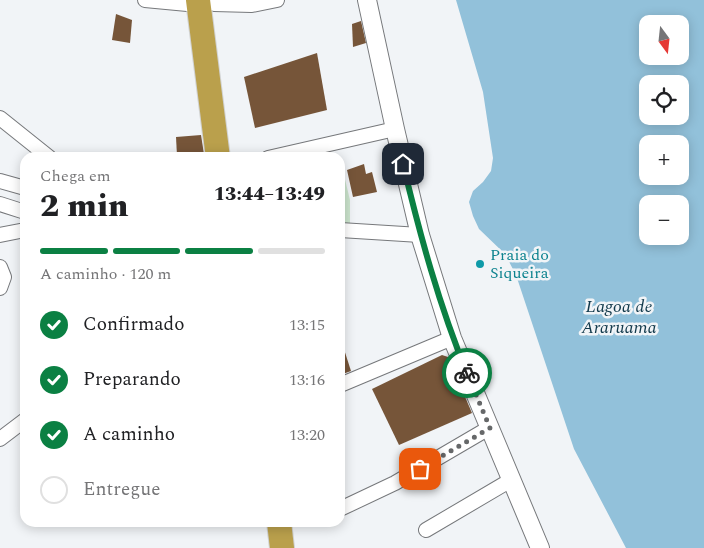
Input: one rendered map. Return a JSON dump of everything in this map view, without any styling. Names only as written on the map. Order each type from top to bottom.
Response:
[{"type":"highway","points":[[206,2],[218,152]]},
{"type":"highway","points":[[206,2],[231,152]]},
{"type":"highway","points":[[267,548],[280,528]]},
{"type":"street","points":[[145,0],[252,4],[276,0]]},
{"type":"street","points":[[367,0],[420,235],[452,338],[540,548]]},
{"type":"street","points":[[0,118],[42,152]]},
{"type":"street","points":[[294,152],[395,129]]},
{"type":"street","points":[[0,182],[20,187]]},
{"type":"street","points":[[0,204],[20,210]]},
{"type":"street","points":[[345,230],[420,235]]},
{"type":"street","points":[[0,235],[20,231]]},
{"type":"street","points":[[0,267],[4,277],[0,288]]},
{"type":"street","points":[[345,383],[452,338]]},
{"type":"street","points":[[0,439],[20,424]]},
{"type":"street","points":[[345,507],[395,483],[490,428]]},
{"type":"street","points":[[426,530],[511,480]]},
{"type":"green space","points":[[345,180],[350,200],[350,228],[345,228]]},
{"type":"water","name":"Lagoa de Araruama","points":[[456,0],[704,0],[704,548],[626,548],[574,449],[516,275],[505,254],[479,229],[473,216],[469,202],[473,191],[491,171],[493,158],[483,92]]},
{"type":"building","points":[[116,14],[132,20],[130,43],[112,40]]},
{"type":"building","points":[[361,21],[366,43],[353,47],[352,24]]},
{"type":"building","points":[[317,53],[327,110],[255,128],[244,77]]},
{"type":"building","points":[[201,135],[204,152],[177,152],[176,137]]},
{"type":"building","points":[[364,164],[366,174],[372,172],[377,192],[353,197],[347,170]]},
{"type":"building","points":[[345,352],[351,371],[345,373]]},
{"type":"building","points":[[442,355],[448,357],[472,413],[399,445],[372,389]]},
{"type":"way so far","points":[[420,469],[490,428],[467,373]]},
{"type":"place","name":"Praia do Siqueira","points":[[480,264]]},
{"type":"route","points":[[403,164],[420,235],[452,338],[467,373]]}]
